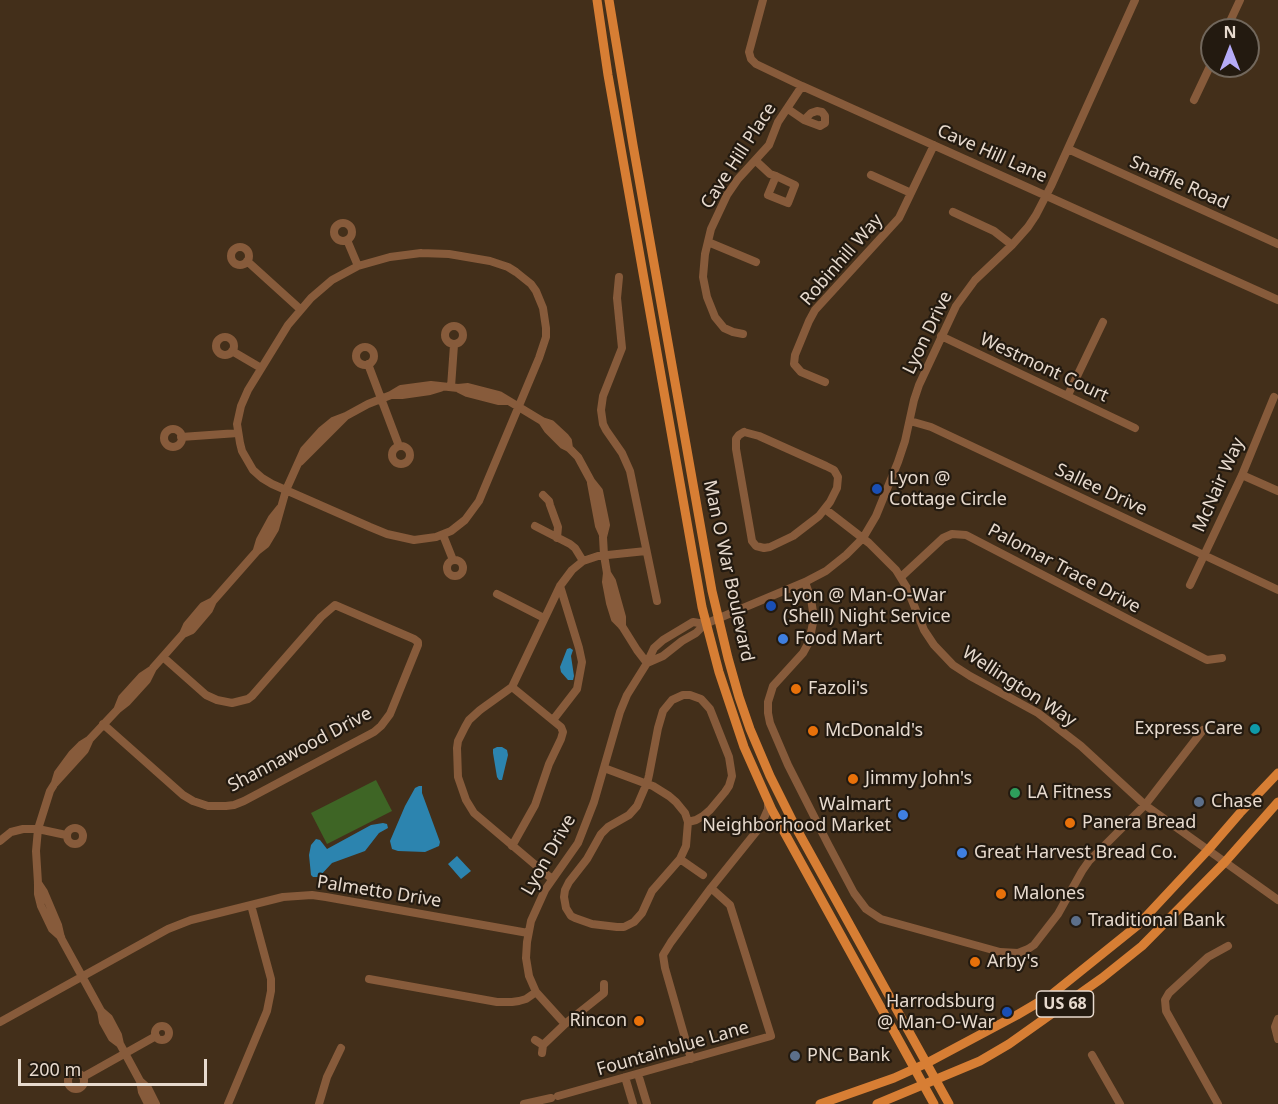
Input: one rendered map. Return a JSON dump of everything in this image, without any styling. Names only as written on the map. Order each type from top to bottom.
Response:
[{"type":"main road","name":"Man O War Boulevard","points":[[597,0],[641,268],[705,624],[718,672],[748,757],[768,801],[934,1104]]},
{"type":"main road","name":"Man O War Boulevard","points":[[609,0],[712,591],[739,697],[770,776],[808,850],[950,1104]]},
{"type":"main road","name":"US 68","points":[[820,1104],[894,1078],[927,1063],[1051,995],[1138,925],[1278,773]]},
{"type":"main road","name":"US 68","points":[[877,1104],[980,1060],[1009,1044],[1102,978],[1142,946],[1225,862],[1278,802]]},
{"type":"street","name":"Cave Hill Lane","points":[[763,0],[748,52],[756,64],[1278,300]]},
{"type":"street","name":"Lyon Drive","points":[[565,1024],[536,992],[529,976],[526,958],[528,933],[536,908],[552,879],[578,843],[594,802],[627,695],[647,663],[663,656],[705,624],[805,582],[836,564],[863,538],[876,516],[895,472],[919,385],[956,306],[975,280],[1012,245],[1032,221],[1135,0]]},
{"type":"street","points":[[1232,18],[1240,0]]},
{"type":"street","points":[[1194,100],[1204,78]]},
{"type":"street","name":"Cave Hill Place","points":[[743,334],[724,328],[715,317],[707,297],[703,266],[708,242],[727,195],[738,179],[769,145],[778,122],[802,86]]},
{"type":"street","points":[[788,109],[804,120]]},
{"type":"street","name":"Robinhill Way","points":[[825,382],[801,372],[794,364],[795,355],[809,321],[815,310],[899,218],[934,145]]},
{"type":"street","name":"Snaffle Road","points":[[1068,148],[1278,244]]},
{"type":"street","points":[[756,161],[770,174],[776,176]]},
{"type":"street","points":[[871,174],[911,194]]},
{"type":"street","points":[[953,212],[994,231],[1012,245]]},
{"type":"street","points":[[347,240],[358,266]]},
{"type":"street","points":[[708,242],[756,262]]},
{"type":"street","points":[[435,253],[499,263],[531,284],[540,299],[546,318],[544,346],[479,501],[465,520],[443,535],[436,537],[414,540],[401,538],[272,484],[253,470],[242,451],[238,433],[238,415],[243,398],[300,309],[332,280],[358,266],[390,256],[435,253]]},
{"type":"street","points":[[247,261],[300,309]]},
{"type":"street","points":[[619,277],[617,298],[622,348],[603,396],[601,410],[603,424],[622,453],[630,471],[657,601]]},
{"type":"street","points":[[1068,395],[1103,322]]},
{"type":"street","name":"Westmont Court","points":[[941,336],[1135,428]]},
{"type":"street","points":[[454,345],[454,388]]},
{"type":"street","points":[[232,351],[261,368]]},
{"type":"street","points":[[368,364],[399,446]]},
{"type":"street","points":[[148,1104],[140,1081],[120,1044],[118,1035],[109,1018],[101,1011],[61,938],[58,925],[38,883],[36,851],[38,830],[46,802],[56,783],[85,750],[89,740],[147,680],[153,668],[183,634],[187,625],[204,606],[213,601],[256,551],[272,518],[280,508],[299,462],[346,416],[392,394],[402,395],[442,387],[454,388],[498,401],[509,401],[542,421],[561,443],[578,457],[599,491],[606,525],[603,537],[607,573],[612,580],[622,616],[622,626],[647,663]]},
{"type":"street","name":"McNair Way","points":[[1190,585],[1242,475],[1274,397]]},
{"type":"street","name":"Sallee Drive","points":[[909,421],[931,427],[1278,590]]},
{"type":"street","points":[[744,432],[751,433],[834,470],[838,477],[838,484],[825,509],[793,536],[770,547],[756,546],[752,541],[736,449],[739,435],[744,432]]},
{"type":"street","points":[[181,437],[238,433]]},
{"type":"street","points":[[1242,475],[1278,491]]},
{"type":"street","points":[[543,495],[549,501],[558,527],[558,538]]},
{"type":"street","name":"Wellington Way","points":[[825,509],[863,538],[890,563],[907,588],[924,630],[934,645],[953,664],[970,676],[1046,718],[1082,746],[1145,805],[1278,900]]},
{"type":"street","points":[[535,526],[575,549],[583,561]]},
{"type":"street","name":"Palomar Trace Drive","points":[[901,577],[943,538],[952,534],[966,535],[1207,660],[1222,658]]},
{"type":"street","points":[[443,535],[453,560]]},
{"type":"street","points":[[552,879],[470,808],[460,785],[456,763],[458,741],[469,720],[512,687],[560,586],[572,570],[583,561],[604,555],[646,551]]},
{"type":"street","points":[[805,582],[811,598],[814,618],[809,642],[803,653],[773,686],[768,702],[768,713],[788,765],[828,844],[861,904],[876,916],[1000,952],[1024,952],[1034,945],[1058,914],[1089,861],[1145,805],[1203,730]]},
{"type":"street","points":[[552,720],[577,689],[582,662],[560,586]]},
{"type":"street","points":[[496,594],[544,618]]},
{"type":"street","name":"Shannawood Drive","points":[[103,724],[183,795],[208,806],[234,805],[374,732],[381,726],[390,714],[418,642],[335,605],[321,617],[252,696],[232,703],[206,695],[163,657]]},
{"type":"street","points":[[512,687],[561,727],[563,732],[549,764],[536,805],[512,846]]},
{"type":"street","points":[[604,768],[647,784],[660,790],[676,802],[685,813],[688,822],[686,846],[680,859],[652,891],[639,917],[629,925],[617,927],[583,921],[571,916],[566,908],[564,894],[569,882],[587,859],[596,840],[604,830],[634,810],[647,784],[663,711],[672,700],[683,695],[696,696],[710,709],[729,758],[732,776],[729,786],[710,810],[696,820],[688,822]]},
{"type":"street","points":[[691,1059],[663,955],[711,888],[760,827],[768,809],[768,801]]},
{"type":"street","points":[[760,827],[770,823],[779,823]]},
{"type":"street","points":[[0,841],[11,832],[28,828],[66,835]]},
{"type":"street","points":[[680,859],[702,875]]},
{"type":"street","name":"Fountainblue Lane","points":[[524,1104],[771,1036],[730,905],[711,888]]},
{"type":"street","name":"Palmetto Drive","points":[[0,1022],[168,929],[191,920],[284,897],[312,895],[528,933]]},
{"type":"street","points":[[228,1104],[267,1011],[271,991],[271,979],[251,905]]},
{"type":"street","points":[[1218,1104],[1166,1011],[1165,1000],[1169,993],[1208,957],[1228,946]]},
{"type":"street","points":[[369,978],[497,1002],[519,1001],[536,992]]},
{"type":"street","points":[[604,984],[604,993]]},
{"type":"street","points":[[604,993],[612,997]]},
{"type":"street","points":[[540,1046],[604,993]]},
{"type":"street","points":[[1278,1019],[1275,1027],[1278,1039]]},
{"type":"street","points":[[83,1077],[156,1036]]},
{"type":"street","points":[[319,1104],[327,1077],[341,1048]]},
{"type":"street","points":[[1092,1054],[1120,1104]]},
{"type":"street","points":[[638,1074],[646,1104]]},
{"type":"street","points":[[626,1077],[633,1104]]},
{"type":"street","points":[[140,1081],[148,1088],[156,1104]]},
{"type":"green space","points":[[376,780],[392,811],[327,844],[311,813]]},
{"type":"water","points":[[567,649],[573,650],[571,656],[573,680],[568,680],[560,667]]},
{"type":"water","points":[[497,747],[507,750],[508,755],[502,780],[497,777],[493,753],[493,749]]},
{"type":"water","points":[[422,786],[422,793],[440,842],[439,846],[425,852],[392,849],[390,841],[405,806],[415,788]]},
{"type":"water","points":[[387,824],[388,828],[379,833],[365,851],[332,863],[319,877],[311,875],[309,855],[311,845],[316,839],[320,840],[327,849],[371,825]]},
{"type":"water","points":[[457,856],[471,871],[461,879],[448,864]]},
{"type":"place","name":"Lyon @ Cottage Circle","points":[[877,489]]},
{"type":"place","name":"Lyon @ Man-O-War (Shell) Night Service","points":[[771,606]]},
{"type":"place","name":"Food Mart","points":[[783,639]]},
{"type":"place","name":"Fazoli's","points":[[796,689]]},
{"type":"place","name":"Express Care","points":[[1255,729]]},
{"type":"place","name":"McDonald's","points":[[813,731]]},
{"type":"place","name":"Jimmy John's","points":[[853,779]]},
{"type":"place","name":"LA Fitness","points":[[1015,793]]},
{"type":"place","name":"Chase","points":[[1199,802]]},
{"type":"place","name":"Walmart Neighborhood Market","points":[[903,815]]},
{"type":"place","name":"Panera Bread","points":[[1070,823]]},
{"type":"place","name":"Great Harvest Bread Co.","points":[[962,853]]},
{"type":"place","name":"Malones","points":[[1001,894]]},
{"type":"place","name":"Traditional Bank","points":[[1076,921]]},
{"type":"place","name":"Arby's","points":[[975,962]]},
{"type":"place","name":"Harrodsburg @ Man-O-War","points":[[1007,1012]]},
{"type":"place","name":"Rincon","points":[[639,1021]]},
{"type":"place","name":"PNC Bank","points":[[795,1056]]}]
